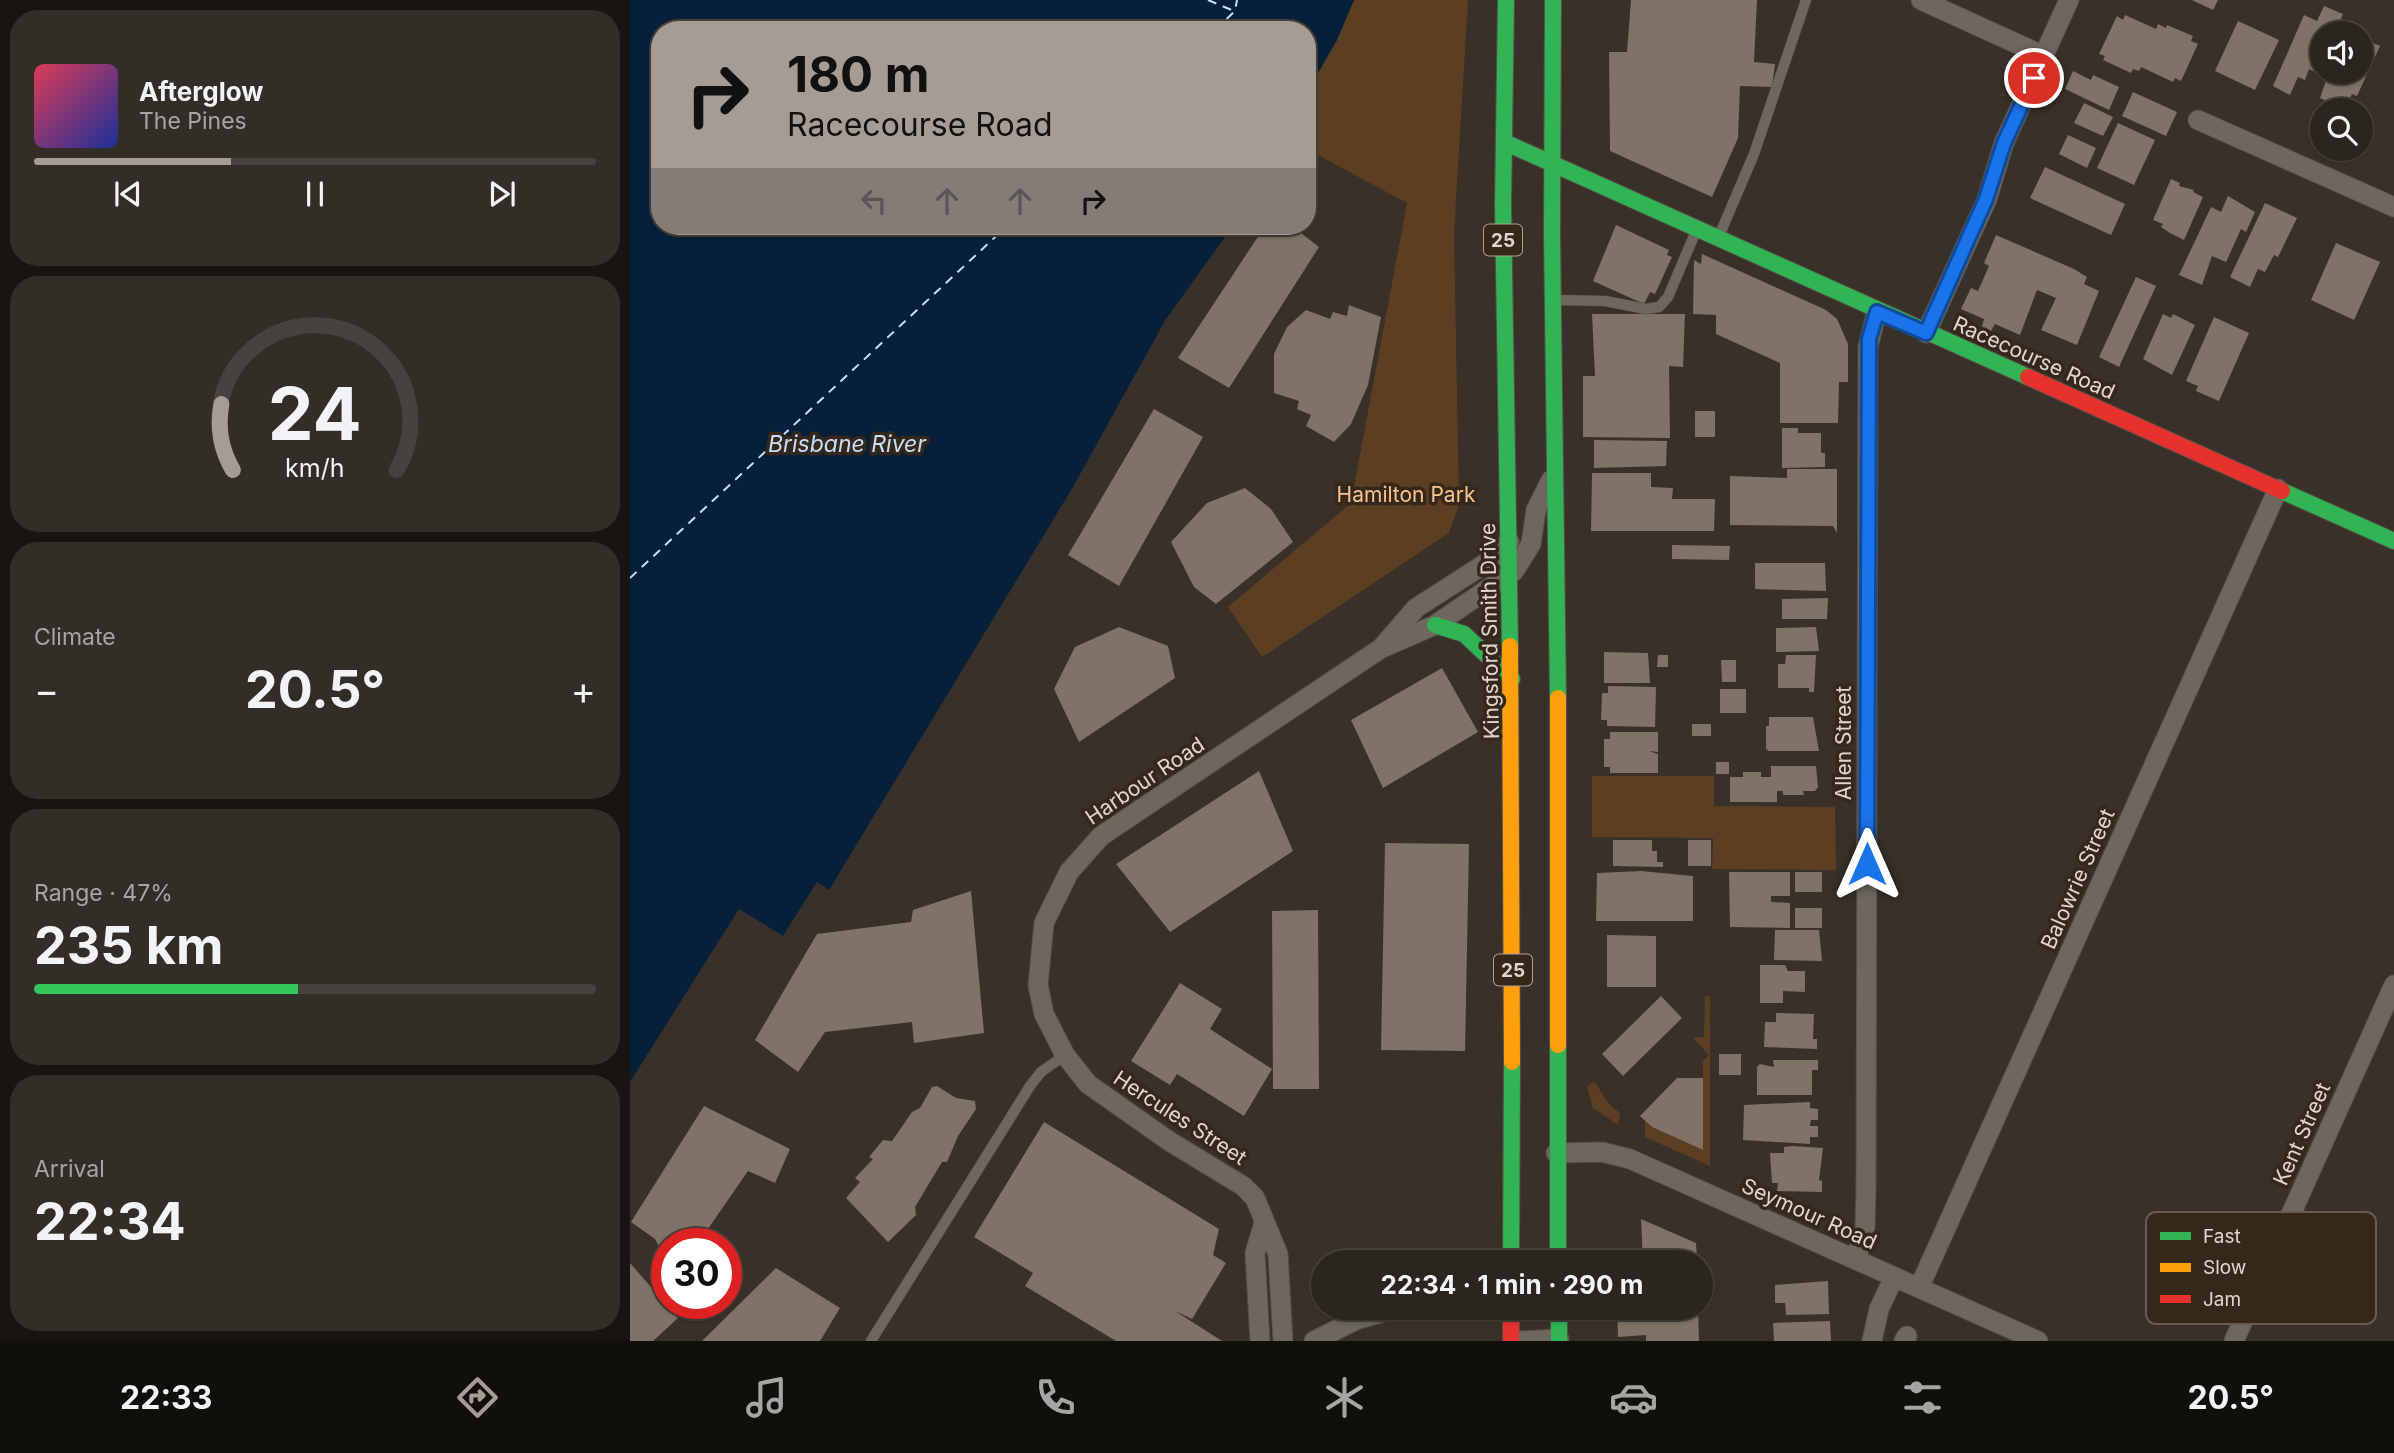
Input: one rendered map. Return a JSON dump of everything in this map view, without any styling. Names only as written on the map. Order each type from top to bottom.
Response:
[{"type":"main road","name":"Kingsford Smith Drive","points":[[1506,0],[1504,142],[1512,679],[1511,1250]]},
{"type":"main road","name":"25","points":[[1553,0],[1551,164],[1557,470],[1558,1250]]},
{"type":"main road","name":"Racecourse Road","points":[[1504,142],[1877,312],[2394,541]]},
{"type":"main road","points":[[1435,625],[1464,634],[1512,679]]},
{"type":"main road","points":[[1511,1320],[1511,1341]]},
{"type":"main road","points":[[1559,1320],[1559,1340]]},
{"type":"street","points":[[1921,0],[2044,56]]},
{"type":"street","points":[[1926,333],[1986,199],[2004,143],[2069,0]]},
{"type":"street","points":[[2198,120],[2394,207]]},
{"type":"street","name":"Allen Street","points":[[1856,1259],[1865,1228],[1866,1189],[1868,347],[1877,312]]},
{"type":"street","name":"Harbour Road","points":[[1065,1055],[1044,1014],[1038,985],[1040,949],[1044,923],[1054,898],[1078,859],[1101,836],[1380,649],[1435,625],[1511,574],[1529,550],[1536,510],[1557,470]]},
{"type":"street","name":"Balowrie Street","points":[[1919,1288],[2278,489]]},
{"type":"street","name":"Harbour Road","points":[[1380,649],[1416,608],[1497,556],[1509,540]]},
{"type":"street","name":"Kent Street","points":[[2292,1212],[2394,985]]},
{"type":"street","name":"Hercules Street","points":[[1065,1055],[1088,1084],[1115,1105],[1243,1186],[1255,1198],[1278,1254],[1283,1341]]},
{"type":"street","name":"Seymour Road","points":[[1556,1153],[1602,1152],[1630,1159],[2038,1341]]},
{"type":"street","points":[[1260,1341],[1255,1252],[1264,1223]]},
{"type":"street","points":[[1872,1341],[1879,1309],[1894,1277]]},
{"type":"street","points":[[1314,1341],[1356,1320]]},
{"type":"street","name":"Kent Street","points":[[2234,1341],[2242,1324]]},
{"type":"street","points":[[1519,1341],[1559,1340]]},
{"type":"lane","points":[[1717,239],[1754,154],[1806,0]]},
{"type":"lane","points":[[1553,300],[1605,301],[1638,309],[1657,308],[1668,297],[1697,230]]},
{"type":"lane","points":[[871,1341],[1030,1086],[1041,1072],[1065,1055]]},
{"type":"green space","name":"Hamilton Park","points":[[1354,0],[1468,0],[1454,233],[1459,504],[1449,533],[1262,657],[1228,607],[1351,503],[1407,203],[1316,154],[1316,76],[1337,40]]},
{"type":"green space","points":[[1592,776],[1714,776],[1714,806],[1835,807],[1836,870],[1712,869],[1713,838],[1592,837]]},
{"type":"green space","points":[[1705,996],[1710,996],[1710,1166],[1645,1137],[1645,1120],[1652,1127],[1703,1150],[1703,1061],[1709,1055],[1693,1038],[1704,1037]]},
{"type":"green space","points":[[1594,1081],[1609,1104],[1620,1113],[1618,1125],[1593,1108],[1587,1087]]},
{"type":"water","name":"Brisbane River","points":[[630,0],[1354,0],[1337,40],[1316,76],[1316,21],[651,21],[651,235],[1227,235],[1166,319],[1073,487],[829,890],[817,882],[630,1177]]},
{"type":"pier","points":[[739,909],[783,936],[630,1177],[630,1082]]},
{"type":"building","points":[[1631,0],[1757,0],[1754,62],[1775,64],[1772,87],[1740,86],[1738,138],[1712,197],[1610,151],[1609,52],[1627,52]]},
{"type":"building","points":[[2192,0],[2218,0],[2213,10]]},
{"type":"building","points":[[2324,6],[2343,14],[2340,21],[2317,21]]},
{"type":"building","points":[[2125,15],[2156,29],[2158,24],[2166,28],[2167,25],[2193,36],[2191,41],[2198,44],[2181,81],[2175,78],[2173,82],[2141,67],[2139,71],[2133,69],[2131,73],[2103,60],[2105,56],[2099,54],[2117,16],[2123,20]]},
{"type":"building","points":[[2304,15],[2317,21],[2310,21],[2310,70],[2305,80],[2298,77],[2290,95],[2273,86]]},
{"type":"building","points":[[2238,21],[2279,40],[2255,90],[2215,71]]},
{"type":"building","points":[[2373,43],[2380,46],[2373,61]]},
{"type":"building","points":[[2073,71],[2091,80],[2093,75],[2119,87],[2109,110],[2065,89]]},
{"type":"building","points":[[2325,84],[2363,84],[2357,96],[2352,94],[2350,98],[2320,98]]},
{"type":"building","points":[[2133,92],[2177,112],[2166,136],[2122,116]]},
{"type":"building","points":[[2084,103],[2113,117],[2103,136],[2074,123]]},
{"type":"building","points":[[2118,123],[2155,140],[2134,185],[2097,168]]},
{"type":"building","points":[[2068,135],[2096,148],[2087,168],[2059,154]]},
{"type":"building","points":[[2045,167],[2125,204],[2111,235],[2030,198]]},
{"type":"building","points":[[2171,179],[2180,183],[2179,186],[2194,190],[2193,192],[2203,197],[2184,240],[2153,220]]},
{"type":"building","points":[[2228,196],[2255,212],[2246,232],[2241,229],[2226,262],[2212,256],[2202,285],[2179,275],[2211,207],[2221,212]]},
{"type":"building","points":[[2265,203],[2297,218],[2278,257],[2274,255],[2265,272],[2258,269],[2250,287],[2230,277]]},
{"type":"building","points":[[1616,225],[1669,250],[1667,255],[1672,257],[1655,294],[1650,292],[1644,304],[1593,281]]},
{"type":"building","points":[[1259,235],[1304,235],[1319,247],[1229,388],[1178,358]]},
{"type":"building","points":[[1996,235],[2074,269],[2087,277],[2084,284],[2099,291],[2077,345],[2041,330],[2056,298],[2037,290],[2020,335],[1995,324],[1991,331],[1982,327],[1984,319],[1961,309],[1971,288],[1978,291],[1989,266],[1984,263]]},
{"type":"building","points":[[2336,243],[2380,262],[2354,320],[2311,300]]},
{"type":"building","points":[[1702,254],[1826,310],[1837,319],[1848,344],[1848,382],[1839,382],[1838,423],[1780,423],[1780,363],[1716,334],[1716,315],[1693,314],[1694,260],[1701,264]]},
{"type":"building","points":[[2136,277],[2156,286],[2119,367],[2099,357]]},
{"type":"building","points":[[1349,305],[1381,317],[1368,385],[1351,424],[1334,442],[1306,426],[1311,415],[1297,409],[1299,401],[1274,393],[1274,354],[1287,327],[1306,310],[1330,319],[1333,312],[1347,316]]},
{"type":"building","points":[[1592,314],[1685,314],[1683,367],[1669,366],[1670,438],[1583,437],[1583,376],[1595,376]]},
{"type":"building","points":[[2163,314],[2171,318],[2173,314],[2195,325],[2172,375],[2143,359]]},
{"type":"building","points":[[2214,317],[2249,333],[2219,401],[2196,391],[2198,386],[2186,381]]},
{"type":"building","points":[[1154,409],[1203,437],[1119,586],[1068,555]]},
{"type":"building","points":[[1695,411],[1715,411],[1715,437],[1695,437]]},
{"type":"building","points":[[1782,428],[1798,428],[1798,433],[1821,433],[1821,453],[1825,453],[1825,467],[1782,468]]},
{"type":"building","points":[[1594,440],[1667,441],[1666,466],[1594,468]]},
{"type":"building","points":[[1787,469],[1837,469],[1837,533],[1833,526],[1730,525],[1730,476],[1787,478]]},
{"type":"building","points":[[1592,473],[1651,473],[1651,487],[1673,488],[1672,499],[1715,499],[1714,531],[1591,531]]},
{"type":"building","points":[[1245,488],[1271,509],[1293,542],[1216,604],[1194,587],[1171,542],[1207,503]]},
{"type":"building","points":[[1672,545],[1730,546],[1729,560],[1672,559]]},
{"type":"building","points":[[1755,563],[1825,563],[1826,591],[1755,589]]},
{"type":"building","points":[[1828,598],[1827,619],[1782,619],[1782,599]]},
{"type":"building","points":[[1119,627],[1168,646],[1175,678],[1079,742],[1054,689],[1075,647]]},
{"type":"building","points":[[1816,627],[1819,651],[1776,652],[1776,628]]},
{"type":"building","points":[[1604,652],[1648,653],[1650,683],[1604,683]]},
{"type":"building","points":[[1658,655],[1668,655],[1668,667],[1657,667]]},
{"type":"building","points":[[1786,655],[1816,655],[1814,692],[1809,692],[1809,688],[1778,688],[1778,664],[1785,664]]},
{"type":"building","points":[[1721,660],[1736,660],[1736,682],[1722,682]]},
{"type":"building","points":[[1442,668],[1478,732],[1383,788],[1351,720]]},
{"type":"building","points":[[1608,686],[1656,687],[1655,727],[1607,726],[1607,720],[1601,720],[1602,693],[1608,693]]},
{"type":"building","points":[[1720,689],[1746,689],[1746,713],[1720,713]]},
{"type":"building","points":[[1769,717],[1813,717],[1819,751],[1766,749],[1766,726],[1769,726]]},
{"type":"building","points":[[1692,724],[1711,724],[1711,736],[1692,736]]},
{"type":"building","points":[[1610,732],[1658,732],[1658,752],[1649,751],[1658,754],[1658,773],[1610,773],[1610,767],[1604,767],[1604,739],[1610,739]]},
{"type":"building","points":[[1716,762],[1729,762],[1729,774],[1716,774]]},
{"type":"building","points":[[1771,766],[1816,766],[1818,787],[1815,791],[1803,791],[1804,795],[1783,795],[1783,791],[1777,791],[1777,802],[1730,802],[1730,777],[1743,777],[1743,772],[1761,772],[1761,777],[1771,777]]},
{"type":"building","points":[[1259,771],[1293,851],[1170,932],[1116,864]]},
{"type":"building","points":[[1613,840],[1652,840],[1652,851],[1657,851],[1657,862],[1663,862],[1663,867],[1613,866]]},
{"type":"building","points":[[1688,840],[1711,840],[1711,866],[1688,866]]},
{"type":"building","points":[[1385,843],[1469,844],[1465,1051],[1381,1050]]},
{"type":"building","points":[[1641,871],[1693,876],[1693,921],[1596,921],[1597,873]]},
{"type":"building","points":[[1729,872],[1790,872],[1790,896],[1771,896],[1771,902],[1790,903],[1790,928],[1730,927]]},
{"type":"building","points":[[1795,872],[1822,872],[1822,892],[1795,892]]},
{"type":"building","points":[[971,891],[984,1033],[914,1043],[912,1022],[825,1032],[798,1072],[755,1040],[817,934],[911,922],[913,910]]},
{"type":"building","points":[[1795,908],[1822,908],[1822,928],[1795,928]]},
{"type":"building","points":[[1318,910],[1319,1089],[1273,1089],[1272,911]]},
{"type":"building","points":[[1775,930],[1819,930],[1822,961],[1774,960]]},
{"type":"building","points":[[1607,935],[1656,936],[1656,987],[1607,987]]},
{"type":"building","points":[[1760,965],[1785,965],[1788,971],[1805,971],[1805,992],[1783,991],[1783,1003],[1760,1003]]},
{"type":"building","points":[[1180,983],[1222,1009],[1210,1029],[1272,1069],[1244,1116],[1177,1074],[1170,1085],[1131,1061]]},
{"type":"building","points":[[1661,996],[1682,1018],[1623,1076],[1602,1054]]},
{"type":"building","points":[[1776,1013],[1814,1014],[1813,1039],[1817,1039],[1817,1049],[1764,1047],[1765,1022],[1776,1022]]},
{"type":"building","points":[[1719,1054],[1741,1054],[1741,1075],[1719,1075]]},
{"type":"building","points":[[1773,1060],[1818,1060],[1818,1070],[1812,1070],[1812,1095],[1757,1095],[1757,1067],[1760,1064],[1774,1067]]},
{"type":"building","points":[[1677,1078],[1703,1078],[1703,1150],[1652,1127],[1640,1116]]},
{"type":"building","points":[[937,1086],[956,1098],[975,1101],[976,1109],[958,1136],[947,1162],[942,1162],[915,1207],[916,1215],[888,1242],[846,1198],[860,1182],[855,1178],[873,1159],[869,1157],[883,1140],[892,1141],[912,1112],[920,1108],[932,1087]]},
{"type":"building","points":[[1810,1102],[1810,1108],[1818,1109],[1818,1120],[1811,1120],[1810,1126],[1818,1126],[1818,1137],[1810,1137],[1810,1144],[1743,1140],[1744,1105]]},
{"type":"building","points":[[704,1106],[790,1149],[775,1183],[748,1171],[709,1228],[651,1228],[651,1236],[631,1222]]},
{"type":"building","points":[[1044,1122],[1219,1229],[1213,1255],[1226,1263],[1192,1319],[1175,1311],[1222,1341],[1116,1341],[1025,1286],[1033,1273],[974,1237]]},
{"type":"building","points":[[1784,1147],[1823,1148],[1819,1180],[1822,1181],[1822,1192],[1777,1191],[1778,1183],[1772,1183],[1770,1153],[1784,1153]]},
{"type":"building","points":[[1641,1219],[1696,1243],[1696,1250],[1642,1250]]},
{"type":"building","points":[[630,1263],[651,1287],[651,1319],[677,1319],[653,1341],[630,1341]]},
{"type":"building","points":[[776,1268],[840,1308],[820,1341],[702,1341],[724,1319],[742,1319],[742,1302]]},
{"type":"building","points":[[1828,1281],[1829,1314],[1786,1315],[1785,1303],[1775,1303],[1775,1285]]},
{"type":"building","points":[[1617,1320],[1698,1320],[1699,1341],[1646,1341],[1646,1335],[1618,1337]]},
{"type":"building","points":[[1830,1321],[1831,1341],[1774,1341],[1773,1323]]},
{"type":"ferry route","points":[[1208,0],[1234,11]]},
{"type":"ferry route","points":[[1224,21],[1235,11],[1237,0]]},
{"type":"ferry route","points":[[630,578],[997,235]]},
{"type":"traffic: fast","points":[[1506,0],[1503,204],[1510,646]]},
{"type":"traffic: fast","points":[[1553,0],[1552,235],[1558,698]]},
{"type":"traffic: fast","points":[[1504,142],[2028,377]]},
{"type":"traffic: fast","points":[[2282,491],[2394,541]]},
{"type":"traffic: fast","points":[[1435,625],[1464,634],[1512,679]]},
{"type":"traffic: fast","points":[[1558,1045],[1558,1250]]},
{"type":"traffic: fast","points":[[1511,1250],[1512,1062]]},
{"type":"traffic: fast","points":[[1559,1320],[1559,1341]]},
{"type":"traffic: slow","points":[[1510,646],[1512,1062]]},
{"type":"traffic: slow","points":[[1558,698],[1558,1045]]},
{"type":"traffic: jam","points":[[2028,377],[2282,491]]},
{"type":"traffic: jam","points":[[1511,1320],[1511,1341]]},
{"type":"route","points":[[1867,864],[1869,339],[1877,312],[1926,333],[1986,199],[1999,155],[2034,78]]}]
